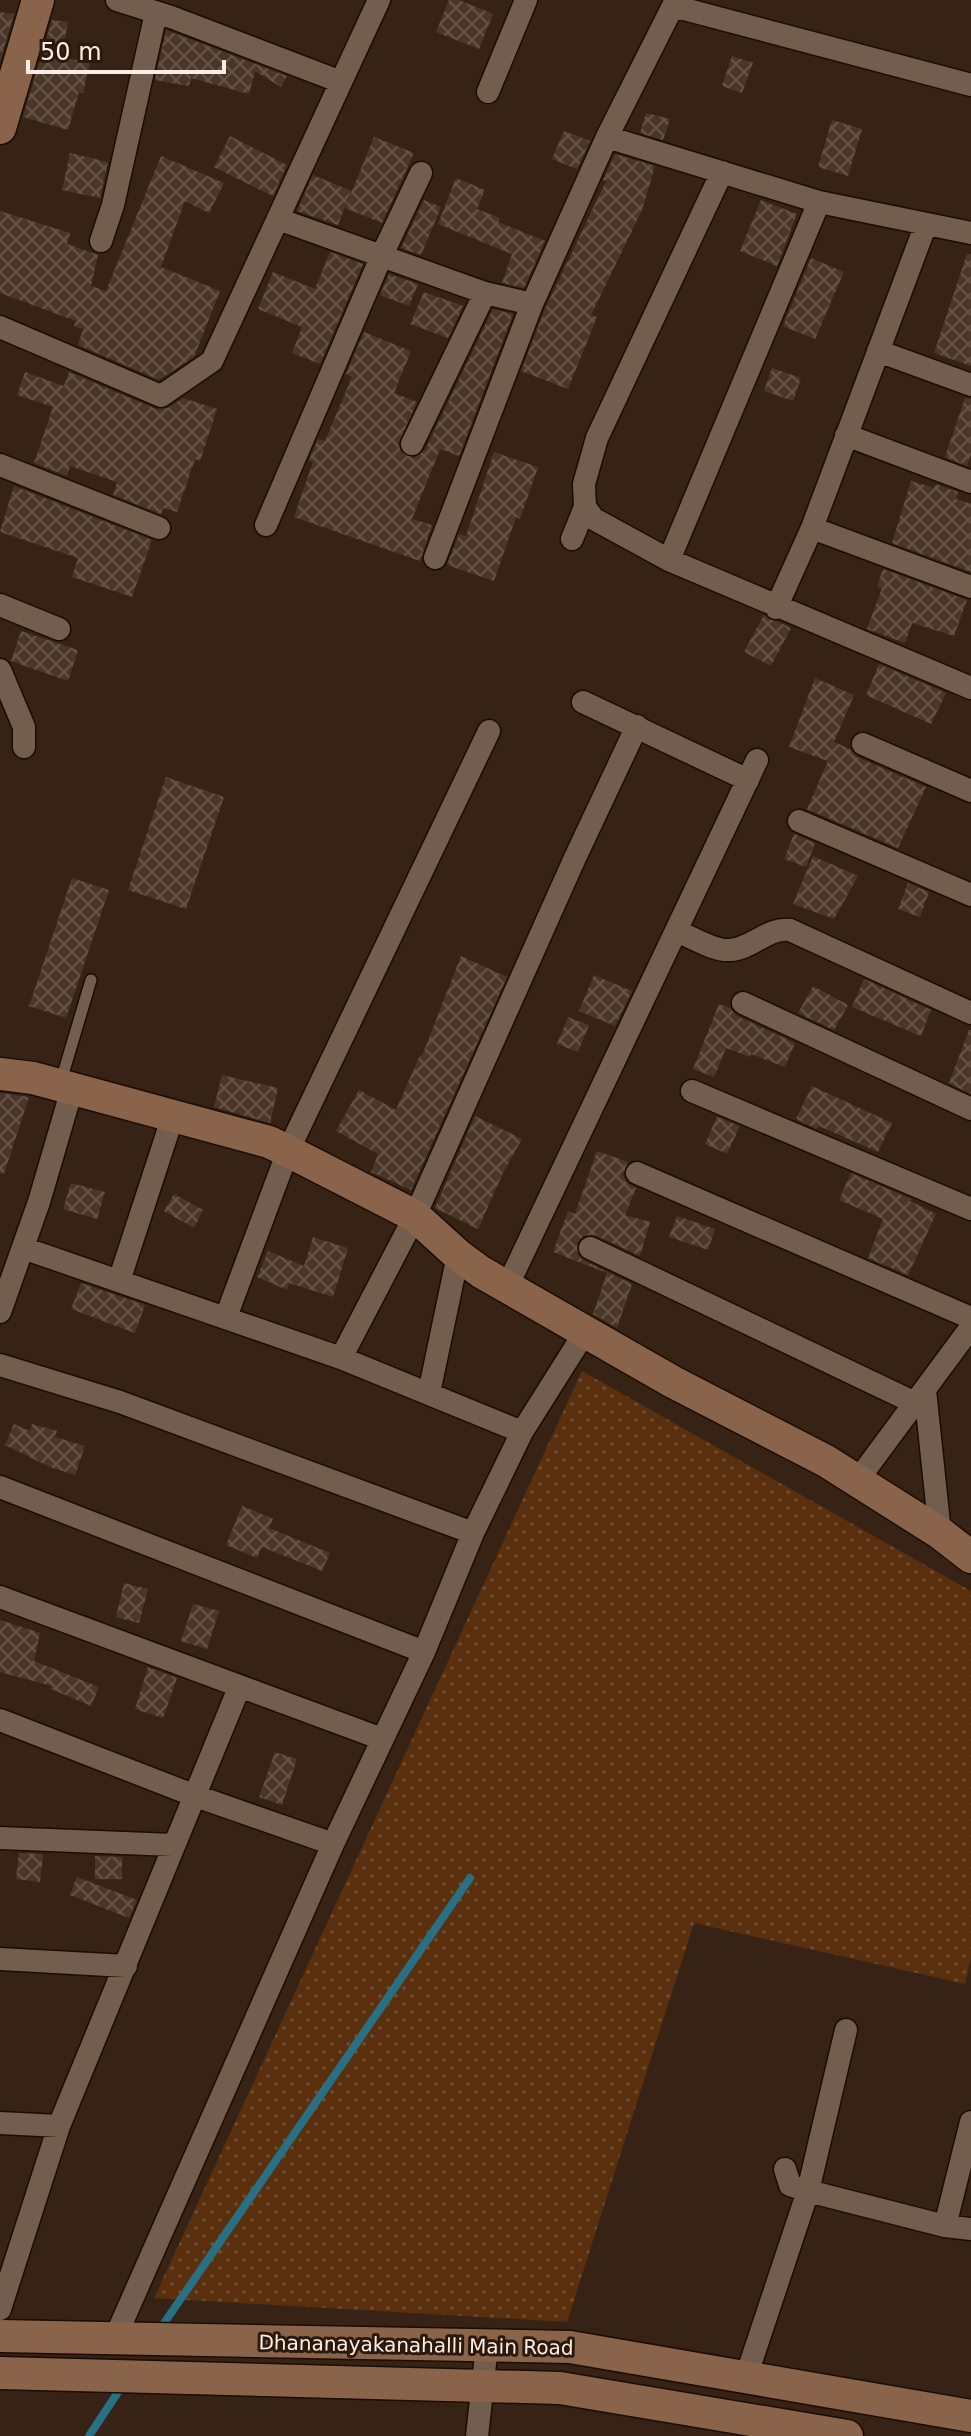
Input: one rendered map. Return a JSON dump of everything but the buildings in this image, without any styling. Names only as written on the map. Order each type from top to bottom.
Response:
[{"type":"street","points":[[0,128],[38,0]]},
{"type":"street","points":[[117,0],[341,82]]},
{"type":"street","points":[[0,327],[161,396],[212,361],[379,0]]},
{"type":"street","points":[[488,92],[526,0]]},
{"type":"street","points":[[435,558],[532,304],[607,137],[674,3],[971,85]]},
{"type":"street","points":[[101,241],[113,205],[156,13]]},
{"type":"street","points":[[607,137],[819,202],[971,233]]},
{"type":"street","points":[[572,539],[585,507],[584,484],[597,438],[722,172]]},
{"type":"street","points":[[266,525],[382,255],[421,173]]},
{"type":"street","points":[[669,560],[819,202]]},
{"type":"street","points":[[278,219],[485,293],[532,304]]},
{"type":"street","points":[[776,608],[812,528],[926,224]]},
{"type":"street","points":[[412,444],[485,293]]},
{"type":"street","points":[[878,351],[971,385]]},
{"type":"street","points":[[846,435],[971,482]]},
{"type":"street","points":[[0,465],[159,528]]},
{"type":"street","points":[[585,507],[594,519],[669,560],[776,608],[971,688]]},
{"type":"street","points":[[812,528],[971,587]]},
{"type":"street","points":[[0,605],[59,629]]},
{"type":"street","points":[[0,670],[24,727],[24,747]]},
{"type":"street","points":[[507,1287],[753,770],[583,702]]},
{"type":"street","points":[[341,1358],[415,1216],[637,726]]},
{"type":"street","points":[[226,1317],[288,1151],[489,731]]},
{"type":"street","points":[[863,744],[971,791]]},
{"type":"street","points":[[799,821],[971,895]]},
{"type":"street","points":[[676,931],[729,950],[743,948],[777,930],[790,930],[971,1013]]},
{"type":"street","points":[[743,1003],[971,1109]]},
{"type":"street","points":[[0,1074],[33,1078],[269,1142],[288,1151],[415,1216],[458,1255],[507,1287],[673,1382],[826,1461],[940,1533],[971,1557]]},
{"type":"street","points":[[0,1312],[39,1202],[66,1087]]},
{"type":"street","points":[[692,1091],[971,1209]]},
{"type":"street","points":[[119,1281],[173,1116]]},
{"type":"street","points":[[637,1173],[971,1318]]},
{"type":"street","points":[[23,1248],[341,1358],[522,1432]]},
{"type":"street","points":[[590,1248],[920,1396]]},
{"type":"street","points":[[429,1393],[458,1255]]},
{"type":"street","points":[[857,1481],[971,1327]]},
{"type":"street","points":[[140,2339],[333,1844],[424,1652],[473,1533],[522,1432],[585,1332]]},
{"type":"street","points":[[0,1365],[120,1402],[473,1533]]},
{"type":"street","points":[[920,1396],[940,1533]]},
{"type":"street","points":[[0,1487],[424,1652]]},
{"type":"street","points":[[0,1597],[382,1739]]},
{"type":"street","points":[[0,2309],[59,2126],[239,1688]]},
{"type":"street","points":[[0,1720],[193,1795],[333,1844]]},
{"type":"street","points":[[0,1838],[173,1845]]},
{"type":"street","points":[[0,1959],[126,1966]]},
{"type":"street","points":[[746,2377],[808,2191],[846,2030]]},
{"type":"street","points":[[945,2226],[971,2122]]},
{"type":"street","points":[[0,2123],[59,2126]]},
{"type":"street","points":[[785,2169],[790,2185],[808,2191],[945,2226],[971,2229]]},
{"type":"street","name":"Dhananayakanahalli Main Road","points":[[0,2336],[570,2347],[971,2416]]},
{"type":"street","points":[[477,2436],[487,2346]]},
{"type":"street","name":"Dhananayakanahalli Main Road","points":[[0,2373],[560,2388],[847,2436]]},
{"type":"lane","points":[[66,1087],[91,980]]},
{"type":"shaded area","points":[[582,1371],[971,1591],[971,1959],[965,1984],[694,1923],[567,2322],[154,2298]]},
{"type":"waterway","points":[[158,2332],[470,1878]]},
{"type":"waterway","points":[[89,2436],[124,2383]]}]
